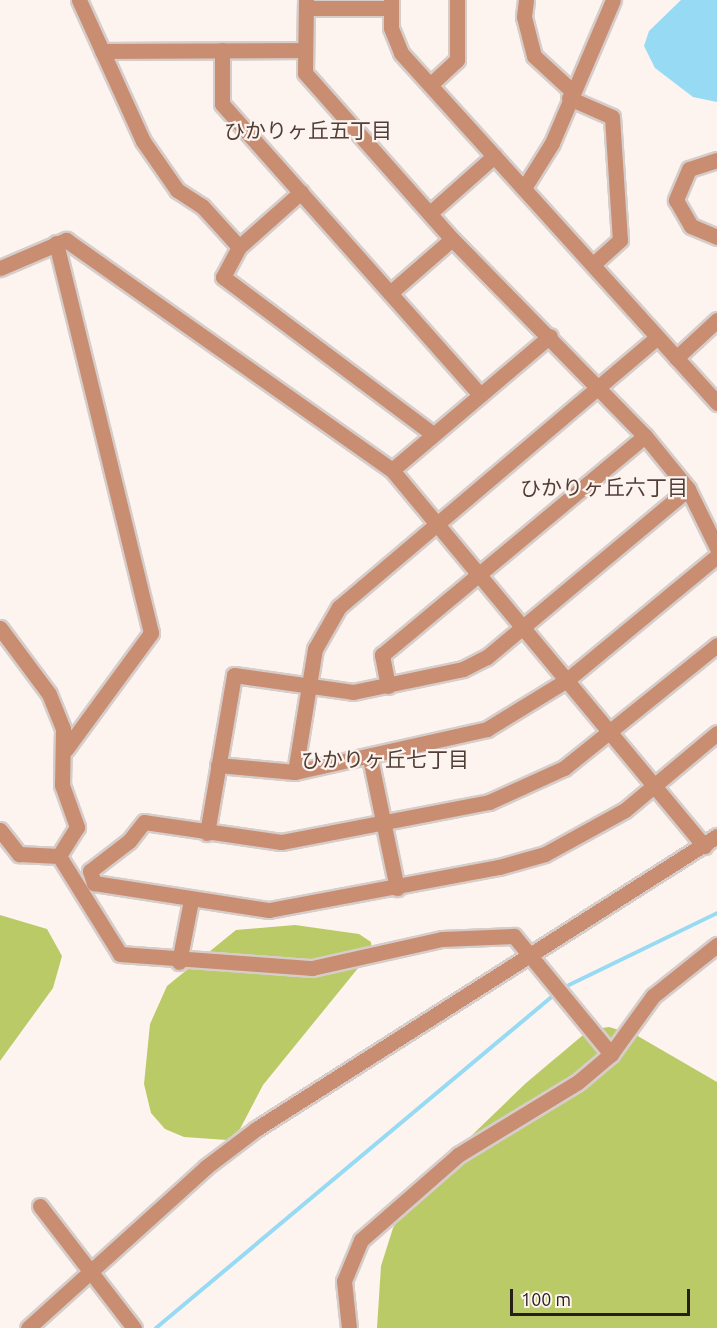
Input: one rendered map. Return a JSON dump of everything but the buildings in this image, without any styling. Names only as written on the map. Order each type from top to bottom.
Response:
[{"type":"street","points":[[79,0],[143,141],[177,190],[202,206],[239,248]]},
{"type":"street","points":[[430,85],[457,60],[457,0]]},
{"type":"street","points":[[526,0],[524,17],[534,56],[571,94],[612,117],[620,240],[593,264]]},
{"type":"street","points":[[524,188],[552,143],[613,0]]},
{"type":"street","points":[[717,403],[430,85],[394,41],[391,4],[306,4],[305,73],[452,239],[600,385],[645,436],[688,489],[717,548]]},
{"type":"street","points":[[102,51],[305,50]]},
{"type":"street","points":[[222,51],[222,104],[480,395]]},
{"type":"street","points":[[430,213],[494,156]]},
{"type":"street","points":[[717,160],[689,169],[676,200],[691,226],[717,237]]},
{"type":"street","points":[[301,192],[239,248],[223,277],[433,434]]},
{"type":"street","points":[[390,293],[452,239]]},
{"type":"street","points":[[0,268],[66,240],[392,470],[704,846]]},
{"type":"street","points":[[56,243],[151,633],[66,749]]},
{"type":"street","points":[[676,358],[717,320]]},
{"type":"street","points":[[392,470],[550,336]]},
{"type":"street","points":[[295,772],[315,650],[339,607],[435,522],[657,337]]},
{"type":"street","points":[[388,687],[382,655],[645,436]]},
{"type":"street","points":[[207,833],[234,675],[353,692],[388,687],[464,669],[523,627],[688,489]]},
{"type":"street","points":[[218,765],[295,772],[370,758],[488,729],[567,680],[717,556]]},
{"type":"street","points":[[0,628],[50,694],[66,749],[62,785],[77,827],[59,856]]},
{"type":"street","points":[[717,645],[610,733],[532,785],[489,802],[281,842],[144,822],[129,841],[90,871],[94,883],[191,900],[269,910],[397,888],[545,854],[615,816],[717,733]]},
{"type":"street","points":[[370,758],[397,888]]},
{"type":"street","points":[[0,830],[19,854],[59,856]]},
{"type":"street","points":[[28,1328],[87,1272],[256,1129],[717,836]]},
{"type":"street","points":[[59,856],[120,954],[180,962],[312,968],[405,945],[494,934],[514,936],[533,955],[612,1054]]},
{"type":"street","points":[[180,962],[191,900]]},
{"type":"street","points":[[349,1328],[344,1281],[361,1240],[458,1155],[579,1082],[612,1054],[653,996],[717,945]]},
{"type":"street","points":[[39,1206],[87,1272],[135,1328]]},
{"type":"green space","points":[[0,915],[47,929],[62,956],[53,988],[0,1061]]},
{"type":"green space","points":[[295,925],[359,934],[371,942],[372,951],[263,1085],[240,1129],[227,1140],[184,1137],[165,1129],[151,1113],[144,1084],[150,1024],[167,986],[236,930]]},
{"type":"green space","points":[[609,1027],[636,1035],[717,1082],[717,1328],[377,1328],[381,1266],[393,1228],[415,1190],[526,1083],[589,1030]]},
{"type":"water","points":[[681,0],[717,0],[717,102],[693,97],[655,68],[644,46],[649,31]]},
{"type":"waterway","points":[[569,985],[717,913]]},
{"type":"waterway","points":[[156,1328],[555,994]]},
{"type":"district","name":"ひかりヶ丘五丁目","points":[[308,130]]},
{"type":"district","name":"ひかりヶ丘六丁目","points":[[604,487]]},
{"type":"district","name":"ひかりヶ丘七丁目","points":[[385,759]]}]
